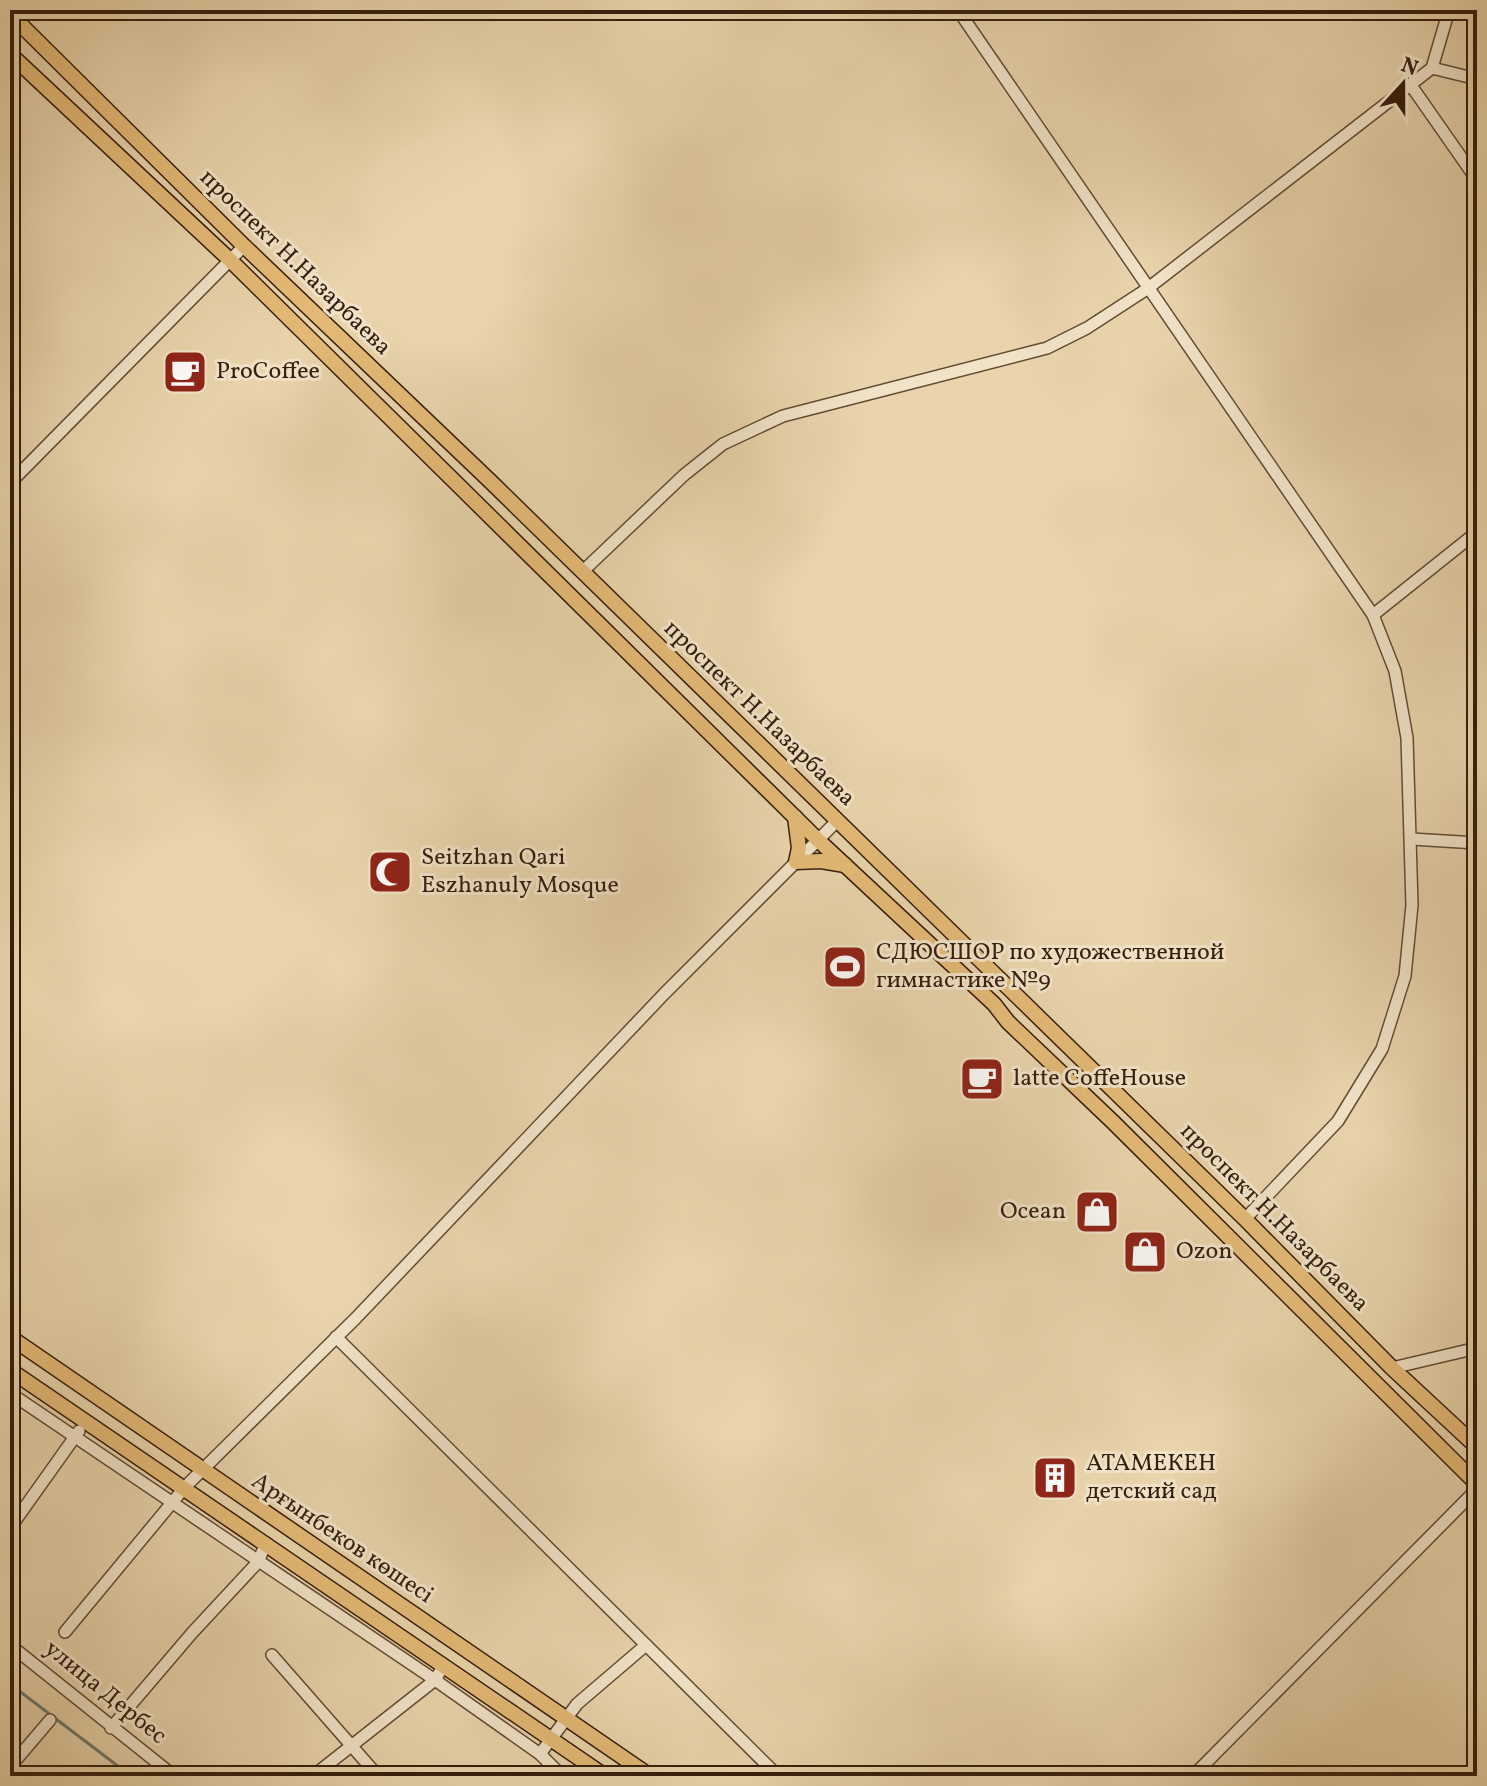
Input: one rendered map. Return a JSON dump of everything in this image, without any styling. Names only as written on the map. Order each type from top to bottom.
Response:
[{"type":"main road","name":"проспект Н.Назарбаева","points":[[10,14],[244,246],[1245,1219],[1392,1368],[1477,1447]]},
{"type":"main road","name":"проспект Н.Назарбаева","points":[[10,54],[230,260],[818,840],[994,1004],[1008,1022],[1113,1122],[1477,1486]]},
{"type":"main road","points":[[795,817],[799,848],[796,862],[821,861],[845,865]]},
{"type":"main road","name":"Арғынбеков көшесі","points":[[10,1337],[650,1776]]},
{"type":"main road","name":"Арғынбеков көшесі","points":[[10,1370],[605,1776]]},
{"type":"street","points":[[958,10],[1373,615],[1395,671],[1407,738],[1411,839],[1412,905],[1405,976],[1382,1049],[1338,1121],[1245,1219]]},
{"type":"street","points":[[582,572],[684,475],[723,444],[783,416],[1047,348],[1087,328],[1147,289],[1432,68],[1449,10]]},
{"type":"street","points":[[1432,68],[1477,79]]},
{"type":"street","points":[[1410,84],[1477,180]]},
{"type":"street","points":[[10,483],[244,246]]},
{"type":"street","points":[[1373,615],[1477,532]]},
{"type":"street","points":[[65,1632],[202,1469],[336,1337],[664,994],[837,821]]},
{"type":"street","points":[[1411,839],[1477,843]]},
{"type":"street","points":[[336,1337],[778,1776]]},
{"type":"street","points":[[1392,1368],[1477,1348]]},
{"type":"street","points":[[25,1381],[11,1396],[76,1436],[435,1680],[540,1754],[562,1776]]},
{"type":"street","points":[[10,1528],[87,1421]]},
{"type":"street","points":[[1193,1776],[1477,1486]]},
{"type":"street","points":[[111,1728],[258,1562],[266,1543]]},
{"type":"street","name":"улица Дербес","points":[[10,1645],[174,1776]]},
{"type":"street","points":[[540,1754],[577,1704],[646,1645]]},
{"type":"street","points":[[272,1655],[378,1776]]},
{"type":"street","points":[[313,1776],[435,1680],[444,1665]]},
{"type":"street","points":[[10,1767],[50,1720]]},
{"type":"waterway","points":[[10,1684],[131,1776]]},
{"type":"place","name":"ProCoffee","points":[[185,372]]},
{"type":"place","name":"Seitzhan Qari Eszhanuly Mosque","points":[[390,872]]},
{"type":"place","name":"СДЮСШОР по художественной гимнастике №9","points":[[845,967]]},
{"type":"place","name":"latte CoffeHouse","points":[[982,1079]]},
{"type":"place","name":"Ocean","points":[[1097,1212]]},
{"type":"place","name":"Ozon","points":[[1145,1252]]},
{"type":"place","name":"АТАМЕКЕН детский сад","points":[[1055,1478]]}]
